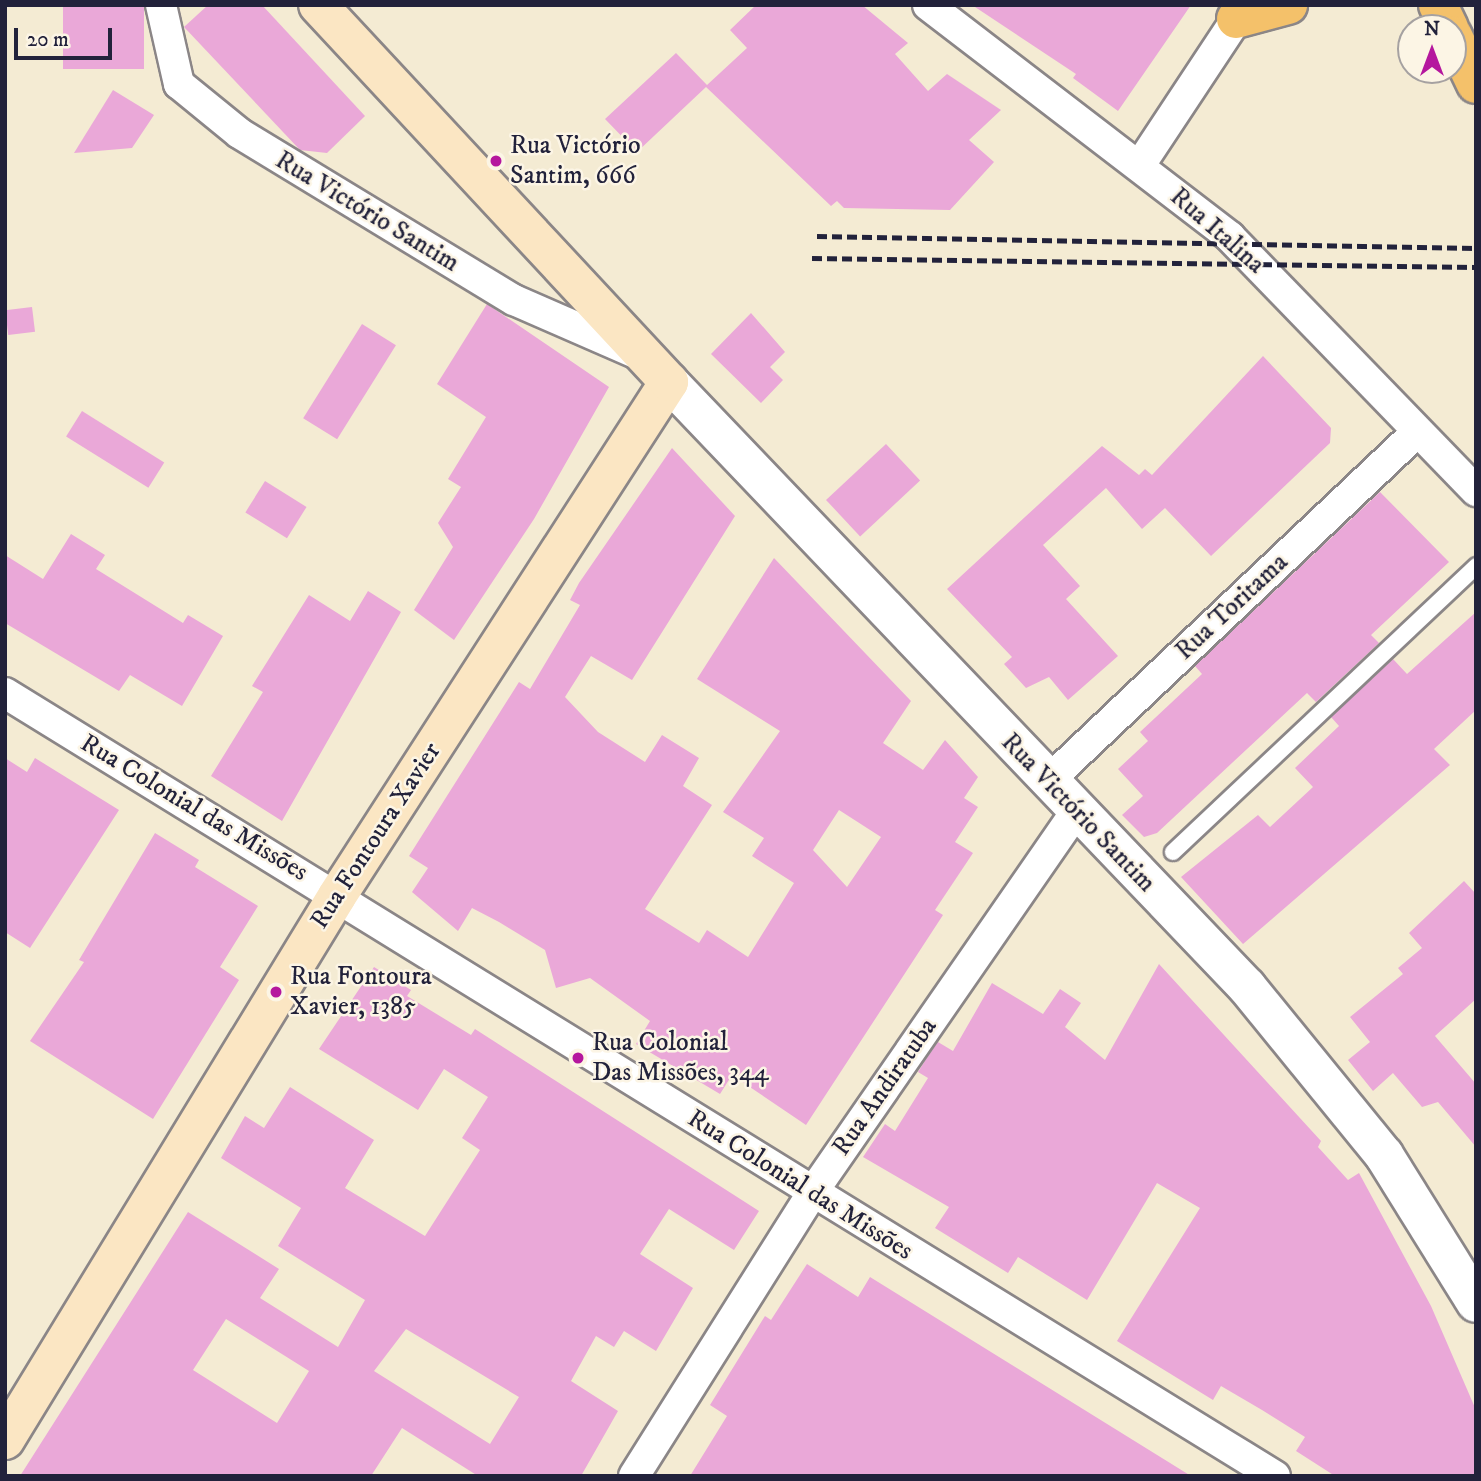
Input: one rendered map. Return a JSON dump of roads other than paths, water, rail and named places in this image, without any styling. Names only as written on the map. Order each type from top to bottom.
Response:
[{"type":"highway","points":[[1241,12],[1288,5]]},
{"type":"highway","points":[[1467,65],[1476,84]]},
{"type":"main road","name":"Rua Victório Santim","points":[[318,5],[640,355],[669,382]]},
{"type":"main road","name":"Rua Fontoura Xavier","points":[[5,1440],[337,896],[669,382]]},
{"type":"street","name":"Rua Victório Santim","points":[[161,5],[179,84],[239,133],[514,300],[640,355]]},
{"type":"street","name":"Rua Italina","points":[[928,5],[1140,165],[1230,237],[1476,492]]},
{"type":"street","points":[[1140,165],[1241,12]]},
{"type":"street","name":"Rua Victório Santim","points":[[669,382],[1047,782],[1077,810],[1322,1075],[1384,1155],[1476,1303]]},
{"type":"street","name":"Rua Toritama","points":[[1047,782],[1417,432]]},
{"type":"street","name":"Rua Colonial das Missões","points":[[5,693],[1274,1476]]},
{"type":"street","name":"Rua Andiratuba","points":[[634,1476],[812,1193],[1077,810]]},
{"type":"lane","points":[[1173,852],[1476,566]]},
{"type":"railway","points":[[817,236],[1476,248]]},
{"type":"railway","points":[[812,258],[1476,267]]},
{"type":"place","name":"Rua Victório Santim, 666","points":[[496,161]]},
{"type":"place","name":"Rua Fontoura Xavier, 1385","points":[[276,992]]},
{"type":"place","name":"Rua Colonial Das Missões, 344","points":[[578,1058]]}]
